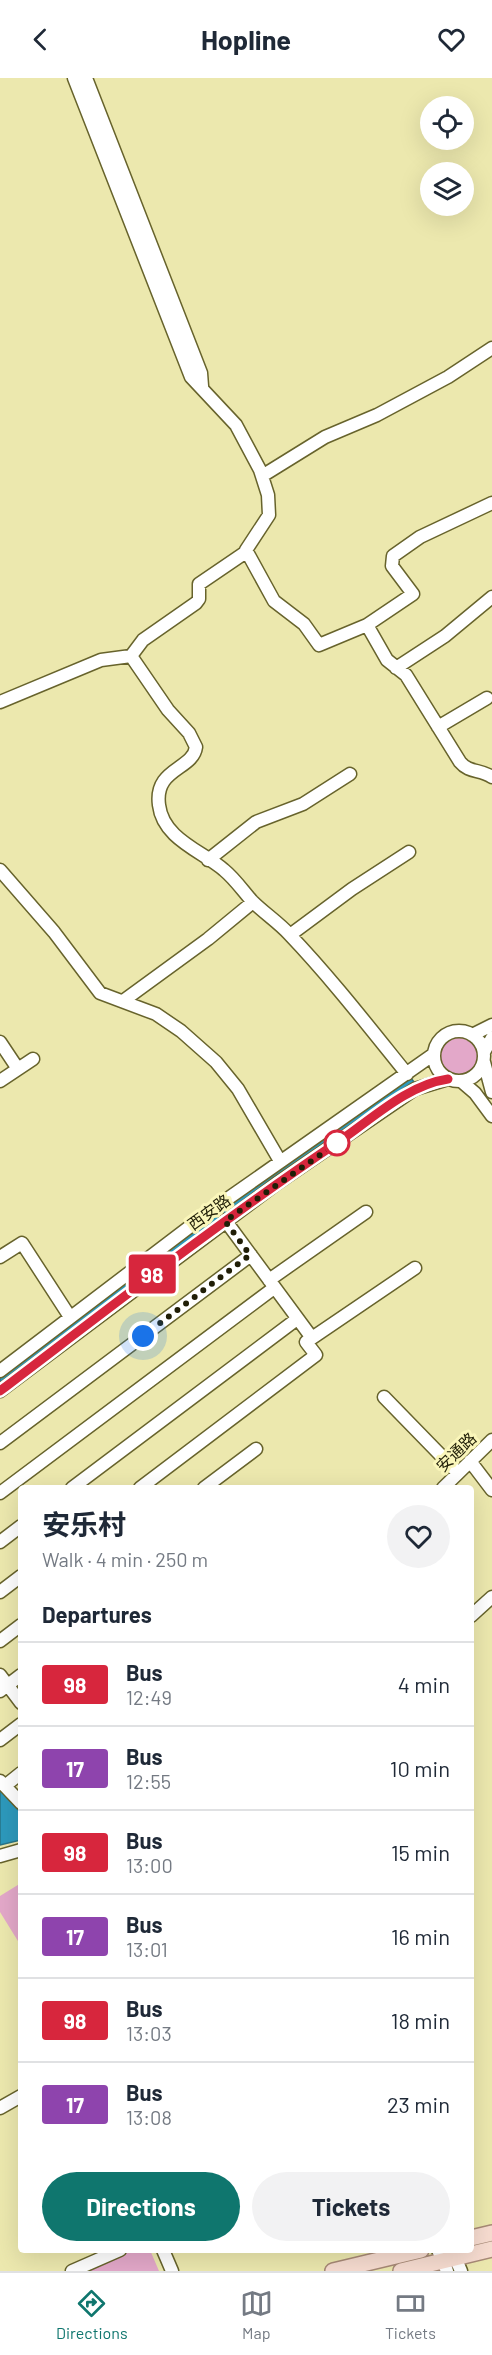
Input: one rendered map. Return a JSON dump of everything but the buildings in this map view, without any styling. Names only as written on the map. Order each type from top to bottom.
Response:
[{"type":"main road","points":[[474,2237],[492,2233]]},
{"type":"main road","points":[[401,2271],[492,2249]]},
{"type":"main road","points":[[333,2271],[408,2253]]},
{"type":"street","points":[[74,78],[191,377],[202,386],[240,431],[262,476],[269,515],[247,545],[246,552],[274,601],[304,624],[319,645],[367,625],[412,594],[392,566],[393,556],[420,537],[492,503]]},
{"type":"street","points":[[86,78],[201,373],[202,386]]},
{"type":"street","points":[[262,476],[325,437],[377,415],[448,377],[492,348]]},
{"type":"street","points":[[0,702],[101,660],[131,656],[143,640],[196,603],[199,584],[246,552]]},
{"type":"street","points":[[396,668],[445,636],[492,597]]},
{"type":"street","points":[[367,625],[387,660],[406,675],[465,768],[492,777]]},
{"type":"street","points":[[131,656],[168,710],[189,733],[196,747],[194,754],[164,778],[158,801],[162,816],[182,843],[226,871],[253,902],[290,935],[407,1074]]},
{"type":"street","points":[[438,727],[487,698]]},
{"type":"street","points":[[208,860],[256,822],[303,804],[350,774]]},
{"type":"street","points":[[290,935],[352,889],[409,852]]},
{"type":"street","points":[[0,870],[54,932],[100,993],[145,1009],[167,1021],[216,1062],[238,1089],[280,1161]]},
{"type":"street","points":[[123,1001],[215,934],[253,902]]},
{"type":"street","points":[[472,1035],[492,1025]]},
{"type":"street","points":[[492,1038],[484,1057],[476,1075],[461,1081],[448,1079],[439,1071],[434,1054],[438,1043],[447,1035],[457,1031],[472,1035],[480,1042],[484,1057],[492,1092]]},
{"type":"street","points":[[0,1042],[18,1069]]},
{"type":"street","name":"西安路","points":[[0,1371],[180,1233],[434,1054]]},
{"type":"street","points":[[0,1082],[33,1059]]},
{"type":"street","name":"西安路","points":[[0,1391],[225,1221],[415,1089],[448,1079]]},
{"type":"street","points":[[461,1081],[476,1094],[492,1116]]},
{"type":"street","points":[[0,1493],[366,1212]]},
{"type":"street","points":[[225,1221],[312,1338]]},
{"type":"street","points":[[0,1257],[22,1243],[70,1317]]},
{"type":"street","points":[[0,1443],[250,1255]]},
{"type":"street","points":[[144,1485],[316,1355],[306,1342],[416,1268]]},
{"type":"street","points":[[76,1485],[297,1319]]},
{"type":"street","points":[[384,1397],[458,1473]]},
{"type":"street","name":"安通路","points":[[445,1485],[492,1440]]},
{"type":"street","points":[[208,1485],[256,1449]]},
{"type":"street","points":[[470,1461],[492,1490]]},
{"type":"street","points":[[0,1542],[18,1528]]},
{"type":"street","points":[[0,1592],[18,1578]]},
{"type":"street","points":[[474,1613],[492,1598]]},
{"type":"street","points":[[0,1641],[18,1627]]},
{"type":"street","points":[[18,1676],[3,1684],[18,1700]]},
{"type":"street","points":[[0,1740],[18,1726]]},
{"type":"street","points":[[18,1775],[3,1783],[18,1800]]},
{"type":"street","points":[[0,1856],[18,1851]]},
{"type":"street","points":[[0,2108],[18,2098]]},
{"type":"street","points":[[72,2271],[113,2253]]},
{"type":"street","points":[[164,2253],[172,2271]]},
{"type":"shaded area","points":[[459,1038],[472,1044],[478,1057],[472,1070],[459,1076],[446,1070],[440,1057],[446,1044]]},
{"type":"shaded area","points":[[18,1885],[18,1941],[0,1912],[0,1896]]},
{"type":"shaded area","points":[[124,2253],[151,2253],[159,2271],[84,2271]]},
{"type":"water","points":[[411,1078],[414,1082],[217,1220],[0,1384],[0,1377],[213,1216]]},
{"type":"water","points":[[0,1790],[18,1810],[18,1841],[0,1845]]},
{"type":"bus line","name":"98","points":[[0,1391],[135,1287],[276,1184],[415,1089],[427,1083],[448,1079]]},
{"type":"route","points":[[143,1336],[250,1255],[225,1221],[343,1139],[337,1143]]}]
